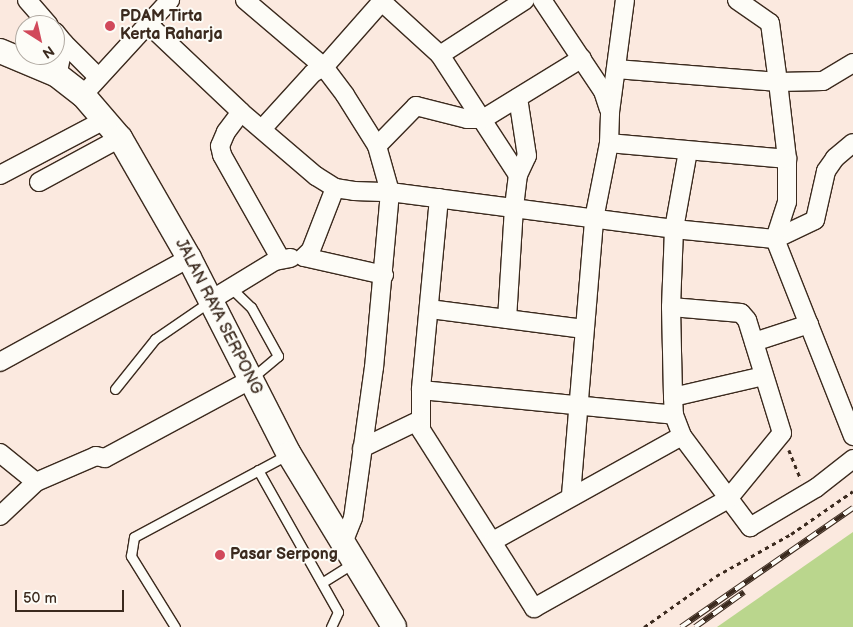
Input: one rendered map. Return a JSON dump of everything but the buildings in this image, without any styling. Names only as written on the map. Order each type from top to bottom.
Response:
[{"type":"main road","name":"JALAN RAYA SERPONG","points":[[0,51],[57,75],[91,86],[106,119],[120,138],[189,258],[289,454],[394,627]]},
{"type":"street","points":[[28,0],[41,15]]},
{"type":"street","points":[[65,46],[91,86],[170,0]]},
{"type":"street","points":[[245,0],[324,67],[361,117],[377,146],[390,192],[384,275],[349,552]]},
{"type":"street","points":[[262,129],[313,73],[324,67],[381,0],[440,55],[518,175]]},
{"type":"street","points":[[440,55],[525,0]]},
{"type":"street","points":[[542,0],[603,92],[610,112]]},
{"type":"street","points":[[571,495],[583,329],[594,219],[610,143],[610,112],[625,0]]},
{"type":"street","points":[[739,0],[770,23],[788,159],[787,202],[775,239],[853,436]]},
{"type":"street","points":[[147,23],[241,112],[316,176],[335,188],[390,192],[674,229],[775,239],[815,220],[826,171],[835,158],[853,143]]},
{"type":"street","points":[[377,146],[416,106],[467,119],[483,119],[582,58]]},
{"type":"street","points":[[616,69],[778,82],[823,81],[853,63]]},
{"type":"street","points":[[57,75],[58,65]]},
{"type":"street","points":[[506,319],[518,175],[527,156],[518,98]]},
{"type":"street","points":[[241,112],[226,132],[220,146],[222,155],[280,258]]},
{"type":"street","points":[[0,175],[106,119]]},
{"type":"street","points":[[39,182],[120,138]]},
{"type":"street","points":[[610,143],[788,159]]},
{"type":"street","points":[[688,151],[674,229],[672,307],[674,415],[682,436],[750,527],[806,493],[853,459]]},
{"type":"street","points":[[304,257],[311,250],[335,188]]},
{"type":"street","points":[[439,198],[421,390],[420,420],[424,437],[493,540],[534,608],[728,499],[782,433],[747,320],[737,310],[672,307]]},
{"type":"street","points":[[211,300],[280,258],[304,257],[384,275]]},
{"type":"street","points":[[0,362],[189,258]]},
{"type":"street","points":[[430,309],[583,329]]},
{"type":"street","points":[[754,342],[809,324]]},
{"type":"street","points":[[673,397],[763,376]]},
{"type":"street","points":[[0,516],[36,482],[96,456],[106,458],[250,380]]},
{"type":"street","points":[[421,390],[674,415]]},
{"type":"street","points":[[362,448],[420,420]]},
{"type":"street","points":[[493,540],[571,495],[682,436]]},
{"type":"street","points":[[0,453],[36,482]]},
{"type":"lane","points":[[231,288],[251,306],[278,356],[250,380]]},
{"type":"lane","points":[[115,389],[155,339],[211,300]]},
{"type":"lane","points":[[175,627],[131,556],[131,542],[134,537],[289,454]]},
{"type":"lane","points":[[258,470],[323,582],[338,612],[331,627]]},
{"type":"lane","points":[[323,582],[349,552]]},
{"type":"path","points":[[782,433],[806,493]]},
{"type":"path","points":[[644,627],[716,576],[791,534],[853,491]]},
{"type":"green space","points":[[853,532],[853,627],[717,627]]},
{"type":"railway","points":[[681,627],[853,508]]},
{"type":"railway","points":[[695,627],[744,592]]},
{"type":"place","name":"PDAM Tirta Kerta Raharja","points":[[110,26]]},
{"type":"place","name":"Pasar Serpong","points":[[220,555]]}]
